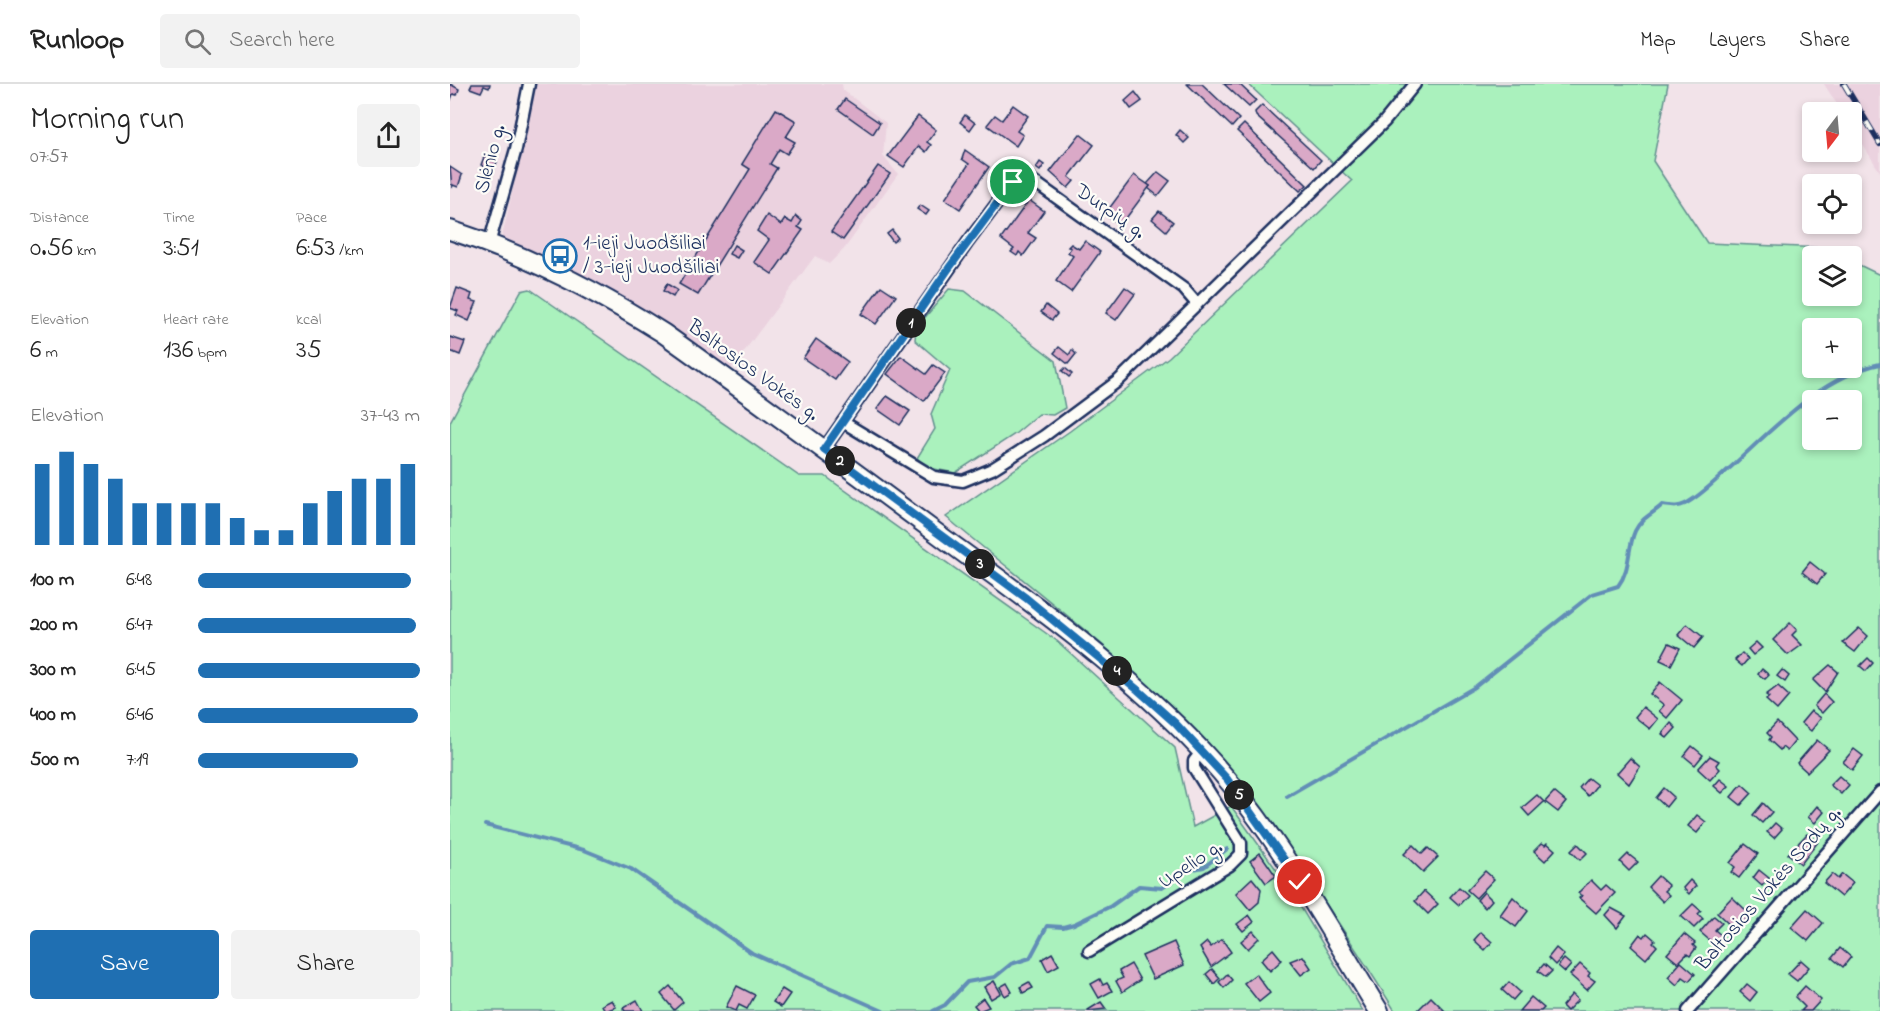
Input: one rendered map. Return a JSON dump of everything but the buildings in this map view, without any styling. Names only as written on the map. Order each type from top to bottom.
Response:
[{"type":"main road","name":"Baltosios Vokės g.","points":[[450,230],[558,272],[607,298],[663,333],[1026,598],[1097,655],[1175,723],[1202,751],[1278,849],[1379,1011]]},
{"type":"street","name":"Slėnio g.","points":[[489,244],[516,149],[529,84]]},
{"type":"street","points":[[843,422],[934,477],[963,481],[978,476],[1044,436],[1118,381],[1384,122],[1415,84]]},
{"type":"street","name":"Durpių g.","points":[[824,449],[968,242],[1022,173],[1184,289],[1197,304]]},
{"type":"street","name":"Upelio g.","points":[[1089,951],[1230,865],[1241,854],[1241,843],[1194,768],[1194,761],[1202,751]]},
{"type":"street","name":"Baltosios Vokės Sodų g.","points":[[1688,1011],[1880,792]]},
{"type":"shaded area","points":[[537,84],[842,84],[843,90],[886,123],[883,156],[898,174],[845,248],[829,264],[815,256],[729,372],[584,277],[547,256],[501,241]]},
{"type":"shaded area","points":[[1824,84],[1880,84],[1880,172],[1862,143],[1862,102],[1836,102]]},
{"type":"green space","points":[[1248,84],[1668,84],[1653,161],[1707,243],[1802,247],[1802,306],[1862,306],[1862,266],[1880,275],[1880,1011],[1395,1011],[1279,834],[1206,740],[1130,669],[946,517],[1070,431],[1169,357],[1352,181]]},
{"type":"green space","points":[[530,289],[799,476],[825,476],[1057,641],[1175,748],[1193,827],[1231,806],[1288,886],[1363,1011],[450,1011],[450,422],[521,291]]},
{"type":"green space","points":[[949,289],[965,291],[1056,361],[1065,408],[1053,415],[1039,414],[1015,434],[955,473],[929,468],[917,458],[935,429],[931,414],[950,370],[915,340],[916,328]]},
{"type":"waterway","points":[[1287,796],[1475,687],[1592,594],[1618,586],[1625,573],[1635,531],[1644,519],[1662,505],[1679,506],[1697,497],[1781,421],[1818,392],[1838,380],[1880,364]]},
{"type":"waterway","points":[[485,825],[584,850],[631,869],[752,953],[883,1011]]},
{"type":"waterway","points":[[933,1011],[945,1005],[967,982],[995,977],[1011,964],[1030,958],[1047,926],[1063,927],[1074,924],[1111,906],[1139,886],[1162,888],[1188,870],[1204,867],[1227,849]]},
{"type":"railway","points":[[1844,84],[1880,144]]},
{"type":"place","name":"1-ieji Juodšiliai / 3-ieji Juodšiliai","points":[[560,256]]},
{"type":"route","points":[[1013,182],[949,268],[824,449],[1026,598],[1097,655],[1175,723],[1227,779],[1300,882]]}]
